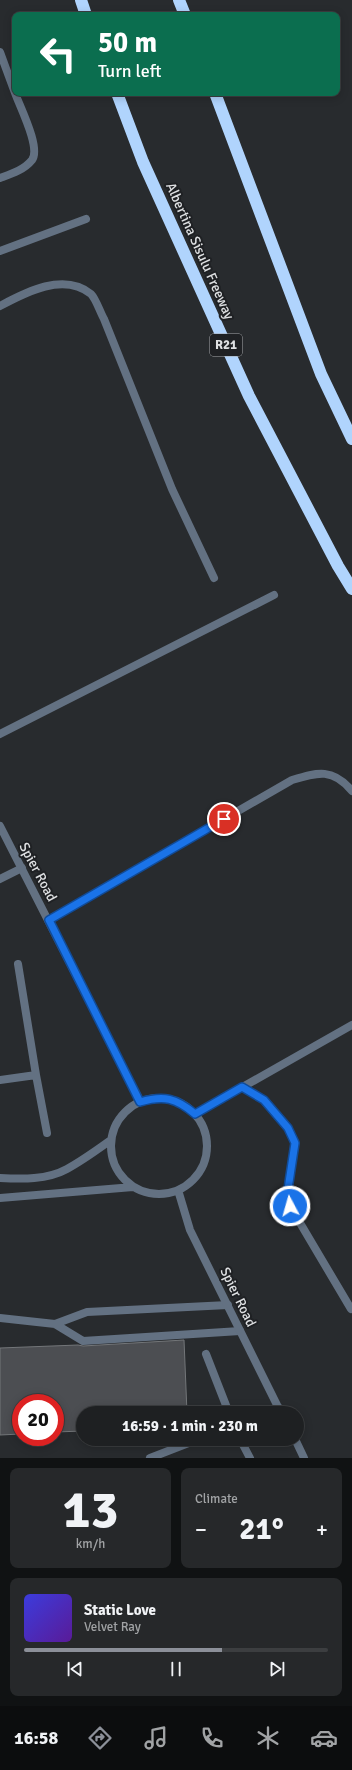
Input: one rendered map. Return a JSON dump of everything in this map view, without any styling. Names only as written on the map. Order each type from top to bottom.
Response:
[{"type":"highway","points":[[81,0],[85,12]]},
{"type":"highway","points":[[179,0],[184,12]]},
{"type":"highway","name":"Albertina Sisulu Freeway","points":[[118,96],[143,162],[249,396],[338,566],[352,589]]},
{"type":"highway","points":[[216,96],[322,374],[352,439]]},
{"type":"street","points":[[0,52],[12,85]]},
{"type":"street","points":[[0,178],[26,166],[35,153],[32,138],[16,96]]},
{"type":"street","points":[[0,251],[86,219]]},
{"type":"street","points":[[0,306],[47,285],[73,285],[91,295],[104,319],[172,489],[214,578]]},
{"type":"street","points":[[0,734],[274,595]]},
{"type":"street","points":[[49,920],[292,780],[322,774],[336,776],[352,791]]},
{"type":"street","name":"Spier Road","points":[[0,826],[140,1102]]},
{"type":"street","points":[[0,879],[22,868]]},
{"type":"street","points":[[18,964],[47,1133]]},
{"type":"street","points":[[195,1114],[352,1025]]},
{"type":"street","points":[[0,1080],[36,1075]]},
{"type":"street","points":[[242,1087],[264,1100],[288,1128],[295,1143],[288,1189],[290,1206],[351,1309]]},
{"type":"street","points":[[0,1198],[133,1187],[148,1192],[163,1194],[178,1190],[191,1181],[201,1170],[206,1156],[207,1141],[203,1126],[195,1114],[184,1104],[169,1099],[154,1098],[140,1102],[129,1108],[120,1117],[114,1128],[111,1140],[111,1154],[116,1167],[123,1178],[133,1187]]},
{"type":"street","points":[[0,1178],[22,1179],[44,1177],[66,1170],[111,1140]]},
{"type":"street","name":"Spier Road","points":[[178,1190],[190,1230],[277,1406]]},
{"type":"street","points":[[55,1324],[87,1312],[228,1305]]},
{"type":"street","points":[[0,1318],[55,1324],[83,1340],[240,1332]]},
{"type":"street","points":[[206,1354],[225,1406]]},
{"type":"street","points":[[150,1458],[181,1446]]},
{"type":"street","points":[[244,1446],[250,1458]]},
{"type":"street","points":[[298,1446],[304,1458]]},
{"type":"building","points":[[184,1340],[187,1406],[76,1406],[76,1431],[64,1432],[64,1394],[12,1394],[12,1434],[0,1435],[0,1348],[83,1346]]},
{"type":"route","points":[[224,819],[49,920],[140,1102],[154,1098],[169,1099],[184,1104],[195,1114],[242,1087],[264,1100],[277,1113],[288,1128],[295,1143],[288,1189],[290,1206]]}]
